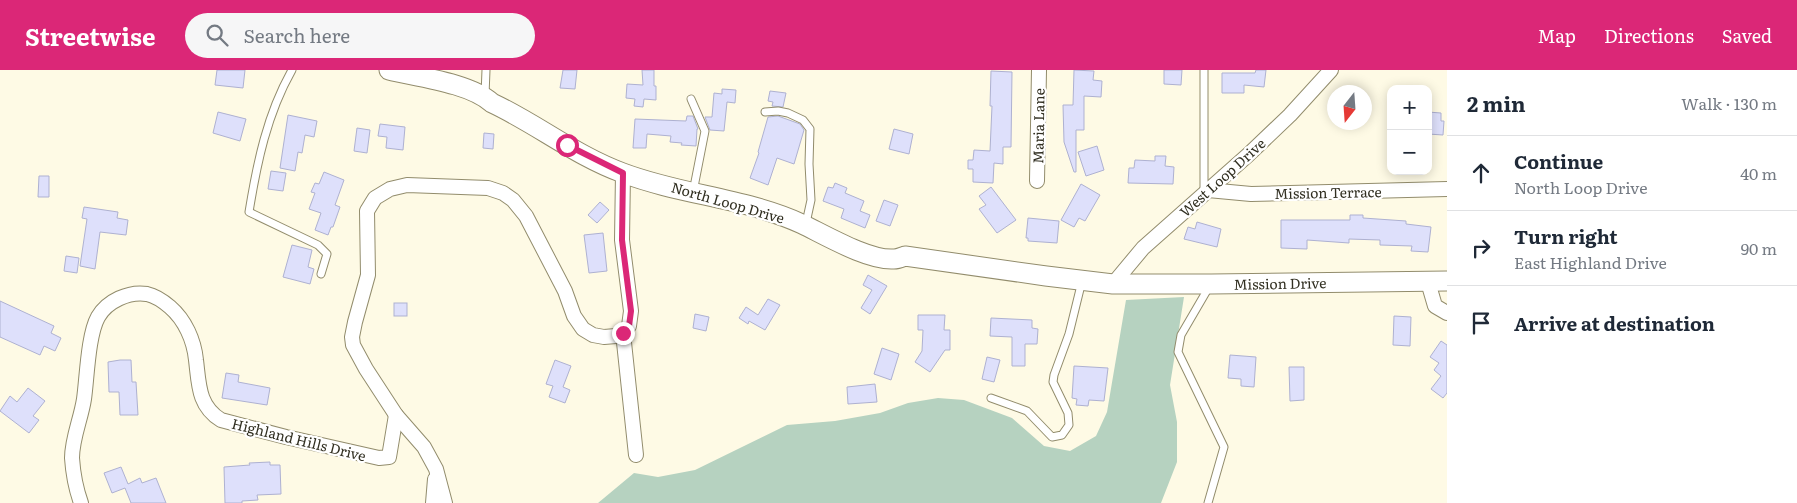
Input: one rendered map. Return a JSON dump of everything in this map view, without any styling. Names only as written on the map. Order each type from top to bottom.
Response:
[{"type":"street","name":"North Loop Drive","points":[[392,70],[452,84],[485,96],[492,103],[556,139],[623,173],[774,212],[834,241],[868,254],[894,259],[905,256],[1113,284]]},
{"type":"street","name":"Maria Lane","points":[[1037,181],[1039,70]]},
{"type":"street","name":"West Loop Drive","points":[[1113,284],[1143,248],[1290,115],[1331,70]]},
{"type":"street","points":[[445,503],[436,469],[424,447],[396,415],[356,351],[352,337],[368,276],[367,211],[375,198],[390,189],[407,185],[488,188],[509,196],[526,216],[565,291],[577,323],[593,335],[604,337],[623,333],[629,326],[631,311],[622,240],[623,173]]},
{"type":"street","name":"Mission Terrace","points":[[1206,192],[1251,194],[1447,189]]},
{"type":"street","name":"Mission Drive","points":[[1113,284],[1447,281]]},
{"type":"street","points":[[1428,282],[1435,306],[1447,313]]},
{"type":"street","name":"Highland Hills Drive","points":[[81,503],[73,472],[72,457],[84,400],[93,334],[98,318],[106,307],[114,301],[133,294],[146,294],[164,302],[174,311],[187,328],[196,358],[197,381],[203,403],[213,415],[221,420],[379,458],[389,457],[396,415]]},
{"type":"street","points":[[623,333],[636,455]]},
{"type":"street","points":[[433,503],[436,469]]},
{"type":"lane","points":[[292,70],[272,112],[257,167],[249,212],[318,245],[327,254],[321,274]]},
{"type":"lane","points":[[485,96],[486,70]]},
{"type":"lane","points":[[1204,70],[1206,192]]},
{"type":"lane","points":[[691,99],[704,131],[692,192]]},
{"type":"lane","points":[[765,112],[778,111],[788,113],[804,120],[810,129],[811,200],[806,226]]},
{"type":"lane","points":[[991,398],[1026,411],[1052,437],[1062,435],[1069,425],[1068,412],[1053,382],[1069,334],[1082,281]]},
{"type":"lane","points":[[1208,503],[1224,447],[1178,352],[1181,335],[1211,284]]},
{"type":"green space","points":[[1184,297],[1170,385],[1177,422],[1177,462],[1161,503],[598,503],[634,473],[658,477],[695,470],[787,425],[835,421],[880,413],[908,403],[938,398],[964,400],[1012,418],[1044,446],[1070,451],[1096,436],[1107,412],[1126,300]]},
{"type":"building","points":[[217,70],[245,70],[243,88],[215,85]]},
{"type":"building","points":[[563,70],[577,70],[575,89],[560,88]]},
{"type":"building","points":[[642,70],[654,70],[654,86],[656,86],[656,100],[644,99],[643,107],[634,106],[635,99],[626,98],[627,84],[643,85]]},
{"type":"building","points":[[1074,70],[1094,71],[1093,80],[1102,81],[1101,97],[1084,96],[1084,130],[1076,130],[1076,172],[1074,172],[1064,142],[1063,105],[1073,105]]},
{"type":"building","points":[[1164,70],[1182,70],[1181,85],[1164,84]]},
{"type":"building","points":[[1256,70],[1266,70],[1264,87],[1244,85],[1244,93],[1222,93],[1222,73],[1255,73]]},
{"type":"building","points":[[991,71],[1012,72],[1011,147],[1003,147],[1003,164],[994,163],[993,183],[973,182],[973,169],[968,169],[968,160],[973,160],[974,150],[990,151]]},
{"type":"building","points":[[722,89],[736,90],[735,103],[727,102],[724,131],[710,130],[705,117],[712,117],[714,93],[722,94]]},
{"type":"building","points":[[770,91],[786,93],[783,107],[772,106],[773,102],[768,101]]},
{"type":"building","points":[[218,112],[246,119],[240,141],[213,133]]},
{"type":"building","points":[[1432,112],[1441,113],[1441,121],[1444,121],[1443,135],[1432,134]]},
{"type":"building","points":[[288,115],[317,121],[314,137],[305,135],[302,153],[298,152],[295,171],[280,168]]},
{"type":"building","points":[[687,116],[693,116],[698,129],[696,146],[670,142],[671,136],[647,134],[646,148],[633,148],[635,119],[686,121]]},
{"type":"building","points":[[778,116],[800,124],[804,130],[794,164],[777,158],[768,185],[750,178],[759,153],[768,117]]},
{"type":"building","points":[[380,124],[405,127],[403,150],[386,148],[387,137],[378,136]]},
{"type":"building","points":[[357,128],[370,130],[367,153],[354,151]]},
{"type":"building","points":[[894,129],[913,134],[909,154],[889,149]]},
{"type":"building","points":[[484,133],[494,134],[493,149],[483,148]]},
{"type":"building","points":[[1097,146],[1104,170],[1086,176],[1078,152]]},
{"type":"building","points":[[1155,156],[1166,156],[1165,166],[1174,167],[1173,184],[1128,183],[1129,168],[1134,168],[1135,160],[1155,161]]},
{"type":"building","points":[[271,171],[286,173],[283,191],[268,189]]},
{"type":"building","points":[[324,172],[344,180],[335,205],[340,207],[328,235],[315,230],[321,213],[309,209],[315,193],[311,192],[315,183],[319,184]]},
{"type":"building","points":[[39,176],[49,176],[49,197],[38,197]]},
{"type":"building","points":[[835,183],[847,188],[845,193],[864,201],[860,211],[870,215],[865,228],[841,218],[844,209],[823,201],[828,187],[833,188]]},
{"type":"building","points":[[1081,184],[1100,195],[1085,221],[1079,218],[1074,227],[1061,220]]},
{"type":"building","points":[[991,187],[1016,220],[997,233],[979,209],[986,205],[979,196]]},
{"type":"building","points":[[884,200],[898,205],[890,226],[876,221]]},
{"type":"building","points":[[600,202],[609,210],[597,223],[588,215]]},
{"type":"building","points":[[84,207],[118,212],[117,218],[128,220],[126,235],[100,232],[95,269],[80,266],[87,219],[82,218]]},
{"type":"building","points":[[1350,215],[1363,215],[1363,218],[1406,221],[1406,224],[1431,227],[1428,252],[1411,251],[1412,246],[1380,245],[1380,240],[1349,239],[1349,243],[1307,240],[1307,249],[1281,248],[1281,220],[1350,220]]},
{"type":"building","points":[[1028,218],[1059,221],[1057,243],[1028,241],[1028,238],[1026,238]]},
{"type":"building","points":[[1197,222],[1221,229],[1217,247],[1184,239],[1188,227],[1195,229]]},
{"type":"building","points":[[603,233],[607,271],[589,273],[584,235]]},
{"type":"building","points":[[292,245],[312,250],[308,267],[314,269],[310,284],[283,277]]},
{"type":"building","points":[[66,256],[79,258],[77,273],[64,271]]},
{"type":"building","points":[[868,275],[887,286],[870,314],[861,308],[872,290],[863,285]]},
{"type":"building","points":[[768,299],[780,305],[765,330],[749,321],[748,324],[739,318],[746,307],[758,315]]},
{"type":"building","points":[[0,301],[54,326],[51,333],[61,338],[55,351],[44,346],[40,355],[0,337]]},
{"type":"building","points":[[394,303],[407,303],[407,316],[394,316]]},
{"type":"building","points":[[695,314],[709,317],[706,331],[693,328]]},
{"type":"building","points":[[918,315],[945,315],[944,330],[950,330],[950,350],[945,350],[930,372],[915,362],[922,351],[923,330],[918,330]]},
{"type":"building","points":[[1394,316],[1411,317],[1410,346],[1393,345]]},
{"type":"building","points":[[991,318],[1032,320],[1032,328],[1038,329],[1037,344],[1025,344],[1025,366],[1012,366],[1012,337],[990,336]]},
{"type":"building","points":[[1441,341],[1447,345],[1447,393],[1443,398],[1431,389],[1441,376],[1434,370],[1439,363],[1430,357]]},
{"type":"building","points":[[882,348],[899,354],[891,380],[874,374]]},
{"type":"building","points":[[1230,355],[1256,357],[1254,387],[1241,386],[1241,379],[1228,378]]},
{"type":"building","points":[[987,357],[1000,360],[994,382],[982,379]]},
{"type":"building","points":[[131,360],[132,382],[136,382],[138,415],[120,415],[119,392],[109,392],[108,362]]},
{"type":"building","points":[[555,360],[571,366],[563,387],[570,390],[565,403],[549,397],[553,386],[546,384]]},
{"type":"building","points":[[1074,366],[1108,368],[1104,401],[1089,400],[1088,406],[1076,405],[1077,399],[1072,398]]},
{"type":"building","points":[[1289,367],[1304,367],[1304,400],[1290,401]]},
{"type":"building","points":[[226,373],[239,375],[238,382],[270,388],[267,405],[222,398]]},
{"type":"building","points":[[875,384],[877,402],[848,404],[847,387]]},
{"type":"building","points":[[28,388],[45,401],[33,416],[39,420],[29,433],[0,411],[10,396],[17,402]]},
{"type":"building","points":[[270,462],[270,465],[280,465],[281,494],[257,495],[258,500],[242,501],[242,503],[225,503],[224,467]]},
{"type":"building","points":[[121,467],[128,484],[140,478],[142,483],[156,478],[166,503],[131,503],[125,488],[112,493],[104,473]]},
{"type":"route","points":[[567,145],[623,173],[622,240],[631,311],[629,326],[623,333]]}]
